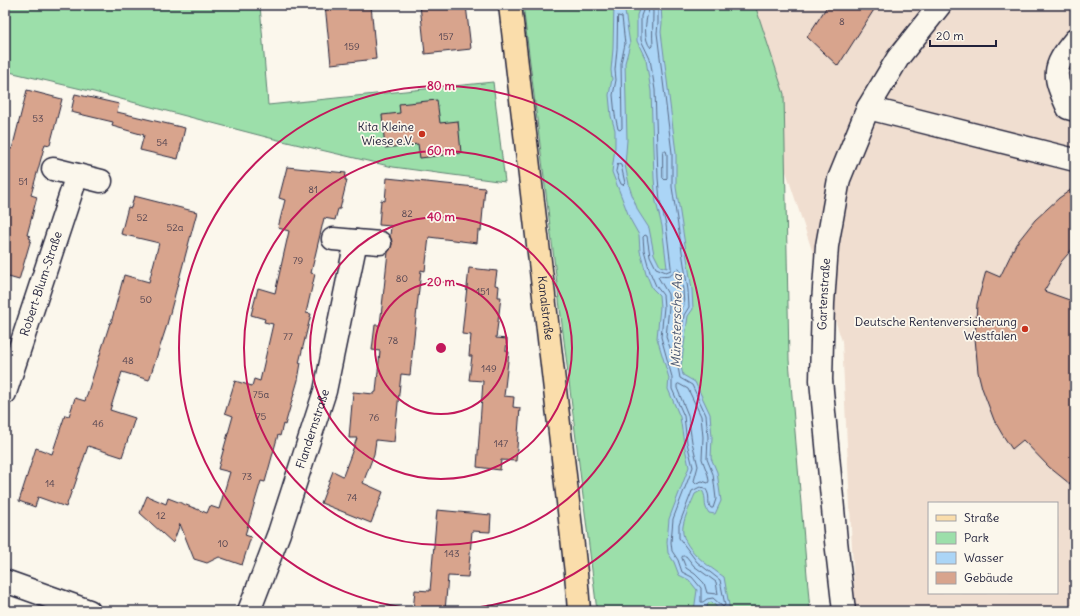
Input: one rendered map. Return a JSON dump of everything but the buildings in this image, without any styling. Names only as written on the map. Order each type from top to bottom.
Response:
[{"type":"main road","name":"Kanalstraße","points":[[510,5],[566,484],[579,611]]},
{"type":"street","name":"Gartenstraße","points":[[844,611],[821,380],[822,303],[827,246],[839,179],[868,108],[898,58],[940,5]]},
{"type":"street","points":[[1075,40],[1061,60],[1057,70],[1056,79],[1068,108],[1075,110]]},
{"type":"street","points":[[868,108],[1075,160]]},
{"type":"street","points":[[53,169],[101,181]]},
{"type":"street","name":"Robert-Blum-Straße","points":[[5,393],[77,175]]},
{"type":"street","points":[[333,239],[380,243]]},
{"type":"street","name":"Flandernstraße","points":[[250,611],[279,533],[325,391],[356,241]]},
{"type":"street","points":[[5,582],[89,611]]},
{"type":"shaded area","points":[[731,5],[1075,5],[1075,611],[855,611],[842,341]]},
{"type":"green space","points":[[5,5],[260,5],[268,105],[493,82],[505,182],[393,167],[270,138],[90,91],[5,71]]},
{"type":"green space","points":[[523,5],[755,5],[784,94],[789,360],[810,611],[597,611]]},
{"type":"water","name":"Münstersche Aa","points":[[614,5],[624,5],[630,44],[625,63],[627,140],[625,165],[630,189],[638,211],[649,228],[654,254],[660,266],[667,268],[662,226],[656,202],[651,91],[646,60],[637,41],[637,15],[641,5],[661,5],[661,32],[676,153],[676,187],[692,290],[693,309],[688,316],[681,367],[683,375],[695,382],[710,414],[712,437],[711,458],[717,472],[721,501],[715,514],[709,513],[702,490],[695,494],[685,518],[683,534],[691,549],[697,556],[724,577],[730,611],[720,611],[712,602],[708,603],[706,611],[694,611],[697,590],[689,580],[679,575],[674,562],[668,553],[667,542],[669,519],[689,467],[680,417],[668,389],[669,378],[657,338],[660,307],[659,295],[652,288],[646,273],[640,251],[639,235],[630,219],[612,172],[615,147],[615,130],[611,116],[609,95],[612,79],[611,70]]},
{"type":"place","name":"Kita Kleine Wiese e.V.","points":[[422,134]]},
{"type":"place","name":"Deutsche Rentenversicherung Westfalen","points":[[1025,329]]}]
